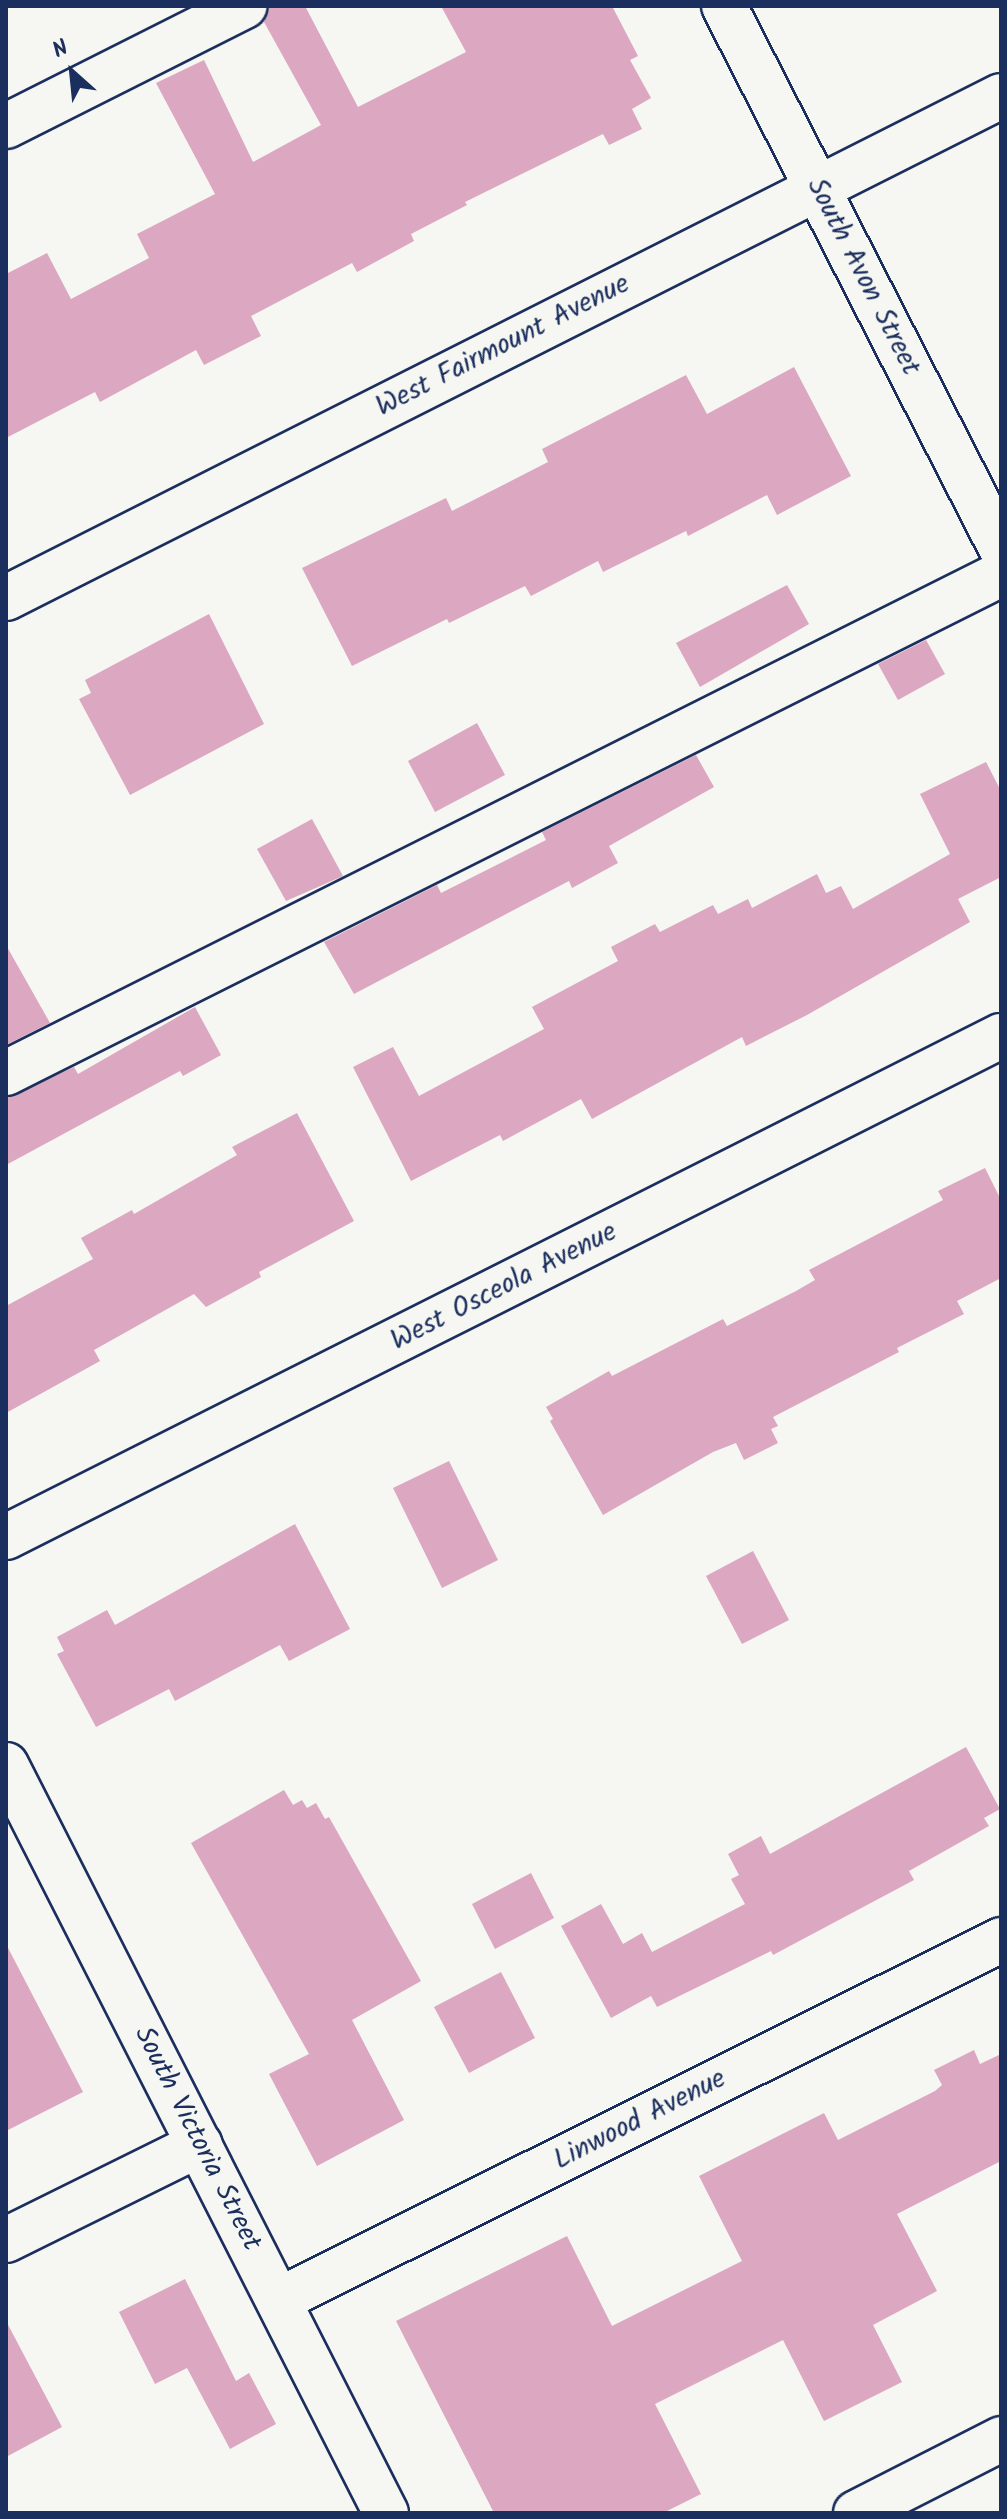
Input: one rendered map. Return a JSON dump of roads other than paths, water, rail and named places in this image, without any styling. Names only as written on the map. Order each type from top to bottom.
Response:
[{"type":"street","points":[[6,126],[245,6]]},
{"type":"street","name":"South Avon Street","points":[[724,6],[1001,548]]},
{"type":"street","name":"West Fairmount Avenue","points":[[6,598],[1001,96]]},
{"type":"street","points":[[6,1073],[1001,574]]},
{"type":"street","name":"West Osceola Avenue","points":[[6,1537],[1001,1036]]},
{"type":"street","name":"South Victoria Street","points":[[6,1765],[386,2513]]},
{"type":"street","name":"Linwood Avenue","points":[[279,2300],[1001,1940]]},
{"type":"street","points":[[6,2240],[200,2144]]},
{"type":"street","points":[[856,2513],[1001,2439]]}]
